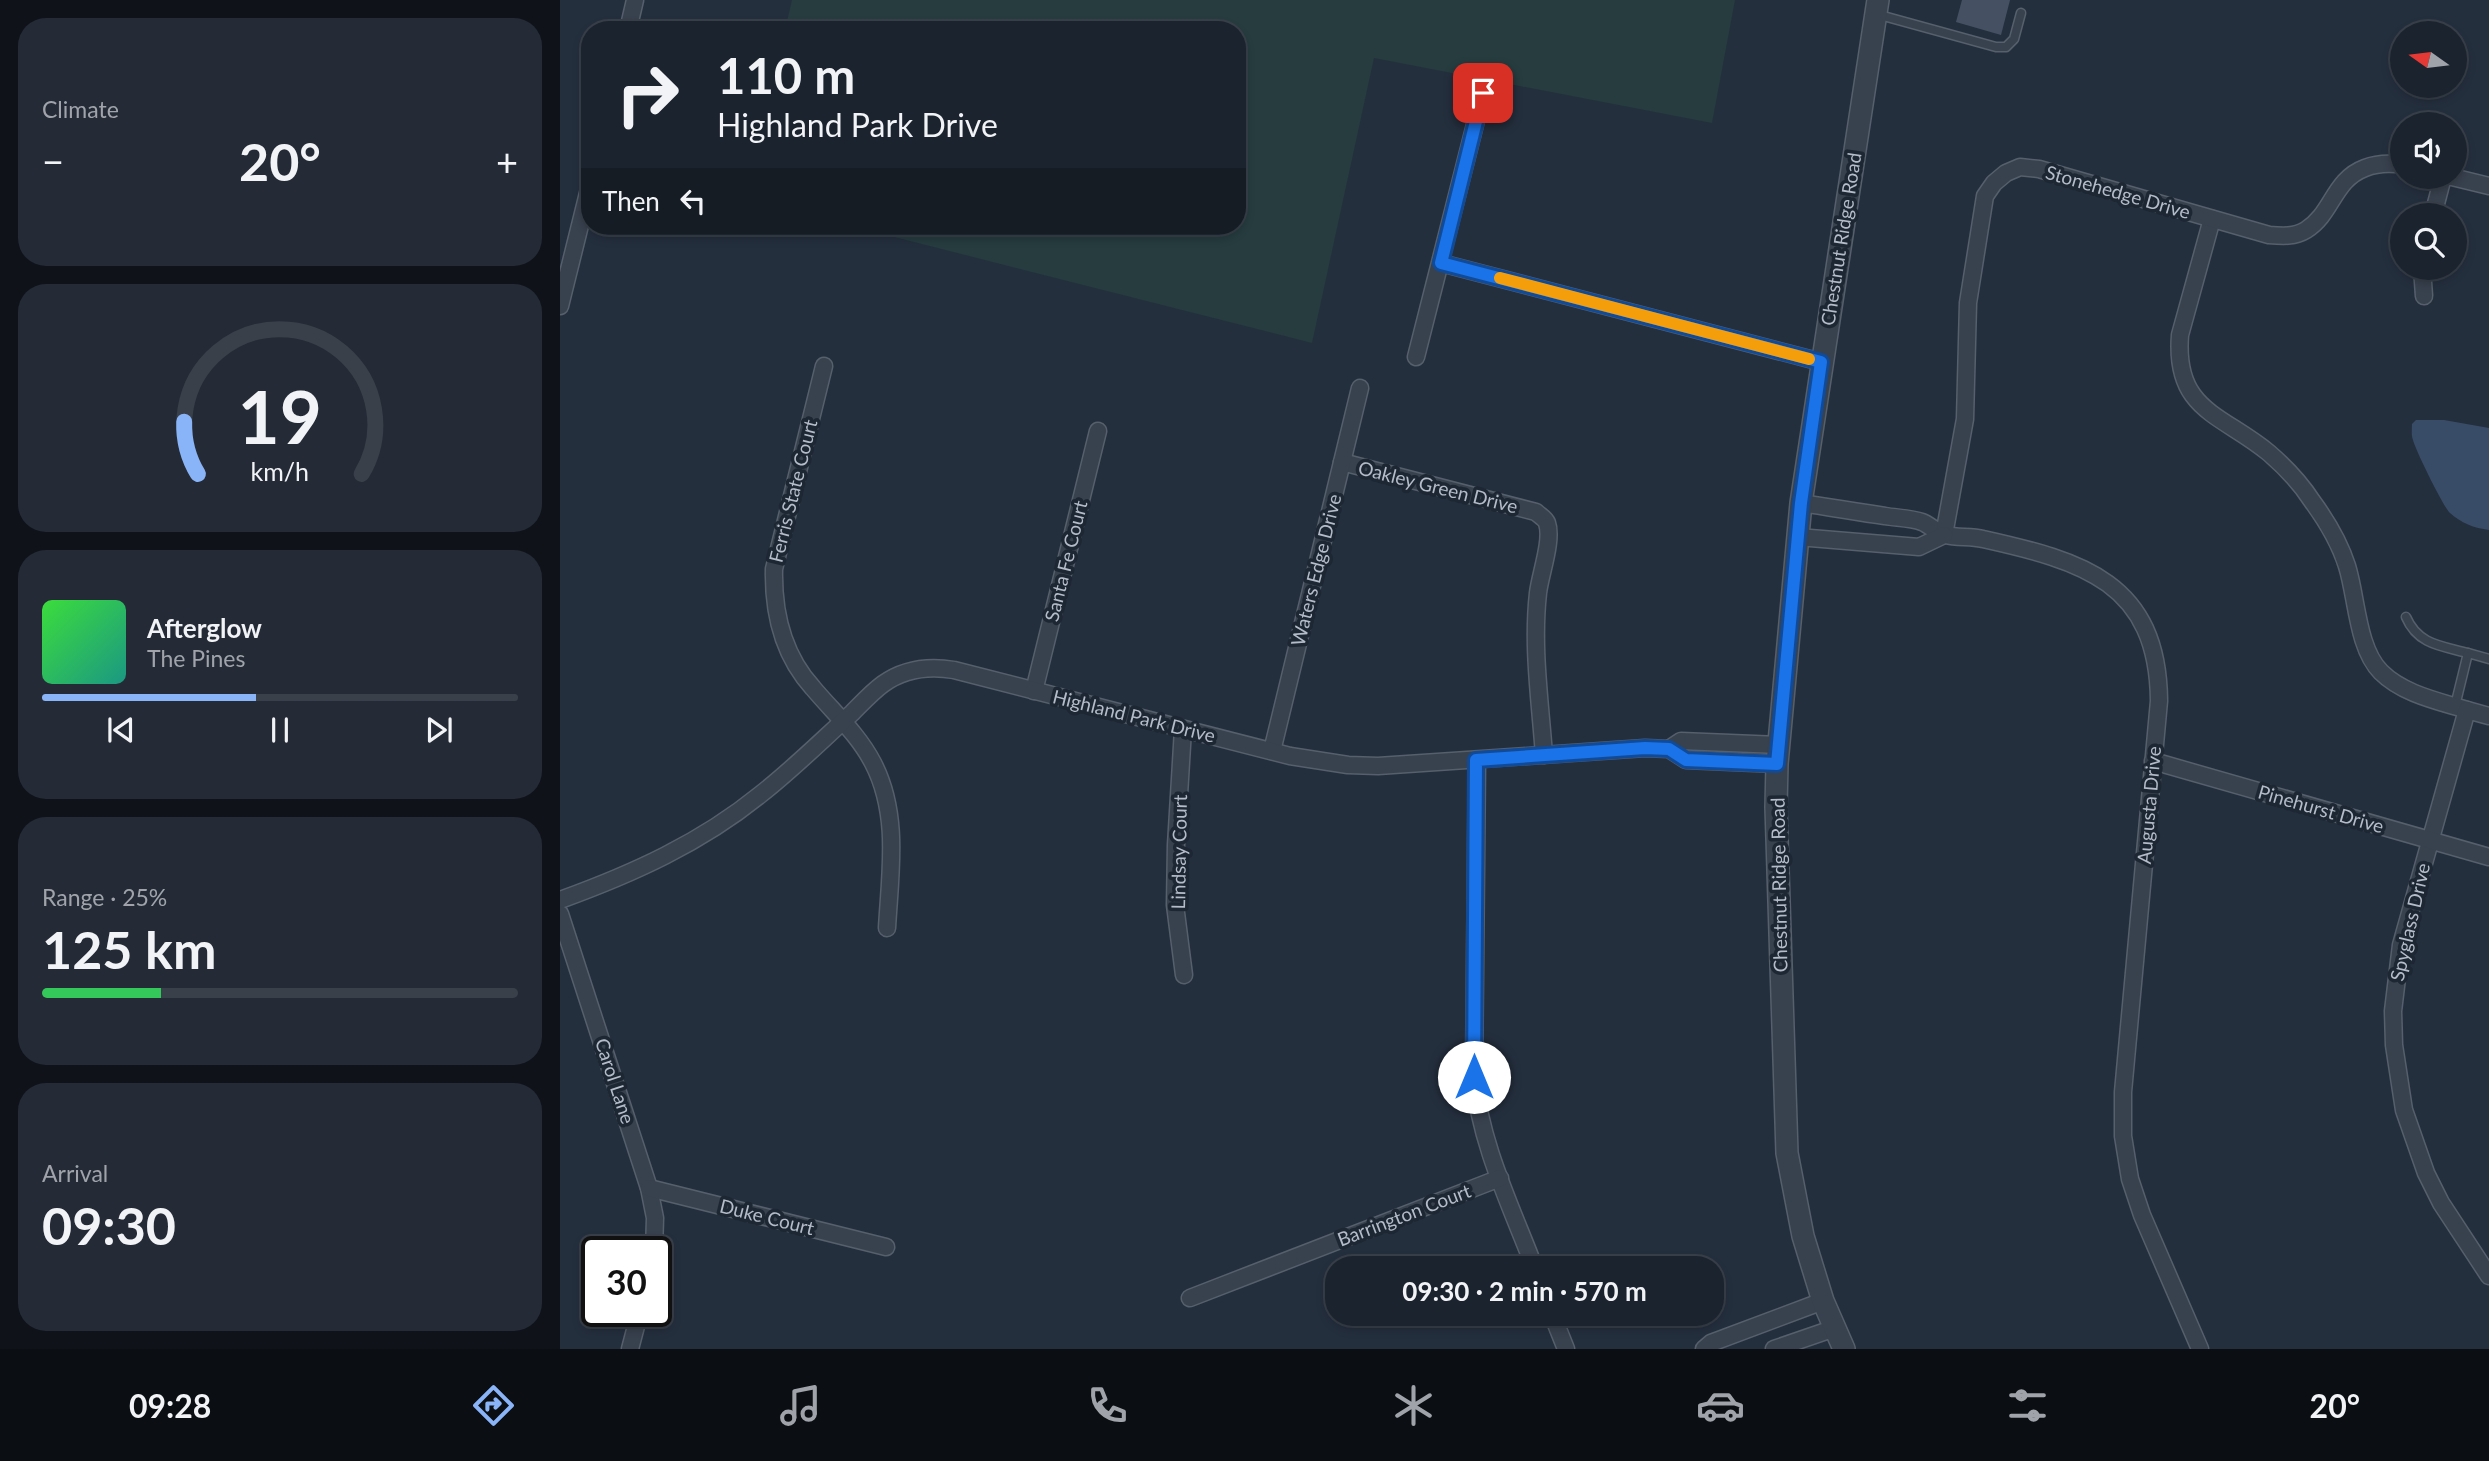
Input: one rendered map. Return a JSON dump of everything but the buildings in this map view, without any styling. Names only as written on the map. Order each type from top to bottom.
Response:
[{"type":"street","points":[[630,21],[635,0]]},
{"type":"street","name":"Chestnut Ridge Road","points":[[1844,1349],[1823,1301],[1803,1236],[1787,1153],[1776,807],[1778,755],[1801,503],[1877,7]]},
{"type":"street","points":[[1416,357],[1483,93]]},
{"type":"street","name":"Stonehedge Drive","points":[[1944,535],[1965,419],[1968,303],[1973,261],[1985,196],[1994,183],[2006,173],[2020,167],[2039,169],[2269,235],[2288,236],[2305,231],[2315,223],[2347,177],[2373,165],[2390,163]]},
{"type":"street","points":[[2467,181],[2489,186]]},
{"type":"street","points":[[2212,219],[2180,335],[2178,355],[2191,395],[2206,411],[2269,453],[2311,499],[2346,562],[2362,635],[2368,653],[2379,671],[2397,684],[2422,696],[2489,716]]},
{"type":"street","points":[[560,306],[581,221]]},
{"type":"street","points":[[1441,263],[1821,362]]},
{"type":"street","points":[[2423,280],[2424,296]]},
{"type":"street","name":"Ferris State Court","points":[[824,366],[774,569],[773,595],[785,643],[796,666],[811,687],[858,738],[874,764],[889,807],[892,838],[887,928]]},
{"type":"street","name":"Waters Edge Drive","points":[[1272,751],[1360,388]]},
{"type":"street","name":"Santa Fe Court","points":[[1034,691],[1098,431]]},
{"type":"street","name":"Oakley Green Drive","points":[[1342,462],[1536,512],[1545,520],[1548,527],[1547,545],[1538,591],[1534,638],[1544,755]]},
{"type":"street","name":"Augusta Drive","points":[[1801,503],[1921,522],[1944,535],[1980,538],[2081,567],[2120,594],[2147,632],[2155,654],[2159,702],[2123,1091],[2123,1136],[2130,1180],[2142,1215],[2200,1349]]},
{"type":"street","points":[[1798,537],[1919,547],[1944,535]]},
{"type":"street","name":"Highland Park Drive","points":[[560,900],[612,882],[663,858],[713,829],[760,796],[884,684],[903,673],[918,670],[954,670],[1272,751],[1319,762],[1348,765],[1378,766],[1645,748],[1669,749],[1681,741],[1778,755]]},
{"type":"street","points":[[2429,840],[2461,708]]},
{"type":"street","name":"Lindsay Court","points":[[1183,729],[1175,905],[1184,975]]},
{"type":"street","points":[[1476,760],[1476,1107],[1530,1256]]},
{"type":"street","name":"Pinehurst Drive","points":[[2153,761],[2489,857]]},
{"type":"street","name":"Spyglass Drive","points":[[2429,840],[2408,913],[2396,978],[2393,1011],[2398,1078],[2411,1132],[2426,1173],[2452,1222],[2489,1276]]},
{"type":"street","name":"Carol Lane","points":[[560,914],[649,1188],[655,1218],[654,1236]]},
{"type":"street","name":"Barrington Court","points":[[1190,1298],[1500,1178]]},
{"type":"street","name":"Duke Court","points":[[649,1188],[886,1247]]},
{"type":"street","points":[[1704,1349],[1711,1343],[1823,1301]]},
{"type":"street","points":[[1557,1326],[1566,1349]]},
{"type":"street","points":[[630,1349],[636,1327]]},
{"type":"street","points":[[1774,1349],[1835,1328]]},
{"type":"lane","points":[[1877,7],[1996,47],[2006,47],[2014,39],[2021,13]]},
{"type":"lane","points":[[2406,617],[2411,629],[2423,640],[2489,659]]},
{"type":"lane","points":[[2461,708],[2468,653]]},
{"type":"green space","points":[[792,0],[1735,0],[1712,123],[1374,58],[1312,343],[886,235],[1246,235],[1246,21],[787,21]]},
{"type":"water","points":[[2416,420],[2444,420],[2489,428],[2489,530],[2463,522],[2447,509],[2413,440],[2412,424]]},
{"type":"slow traffic","points":[[1500,278],[1809,359]]},
{"type":"route","points":[[1474,1077],[1476,760],[1645,748],[1669,749],[1686,760],[1777,764],[1801,503],[1821,362],[1441,263],[1483,93]]}]
